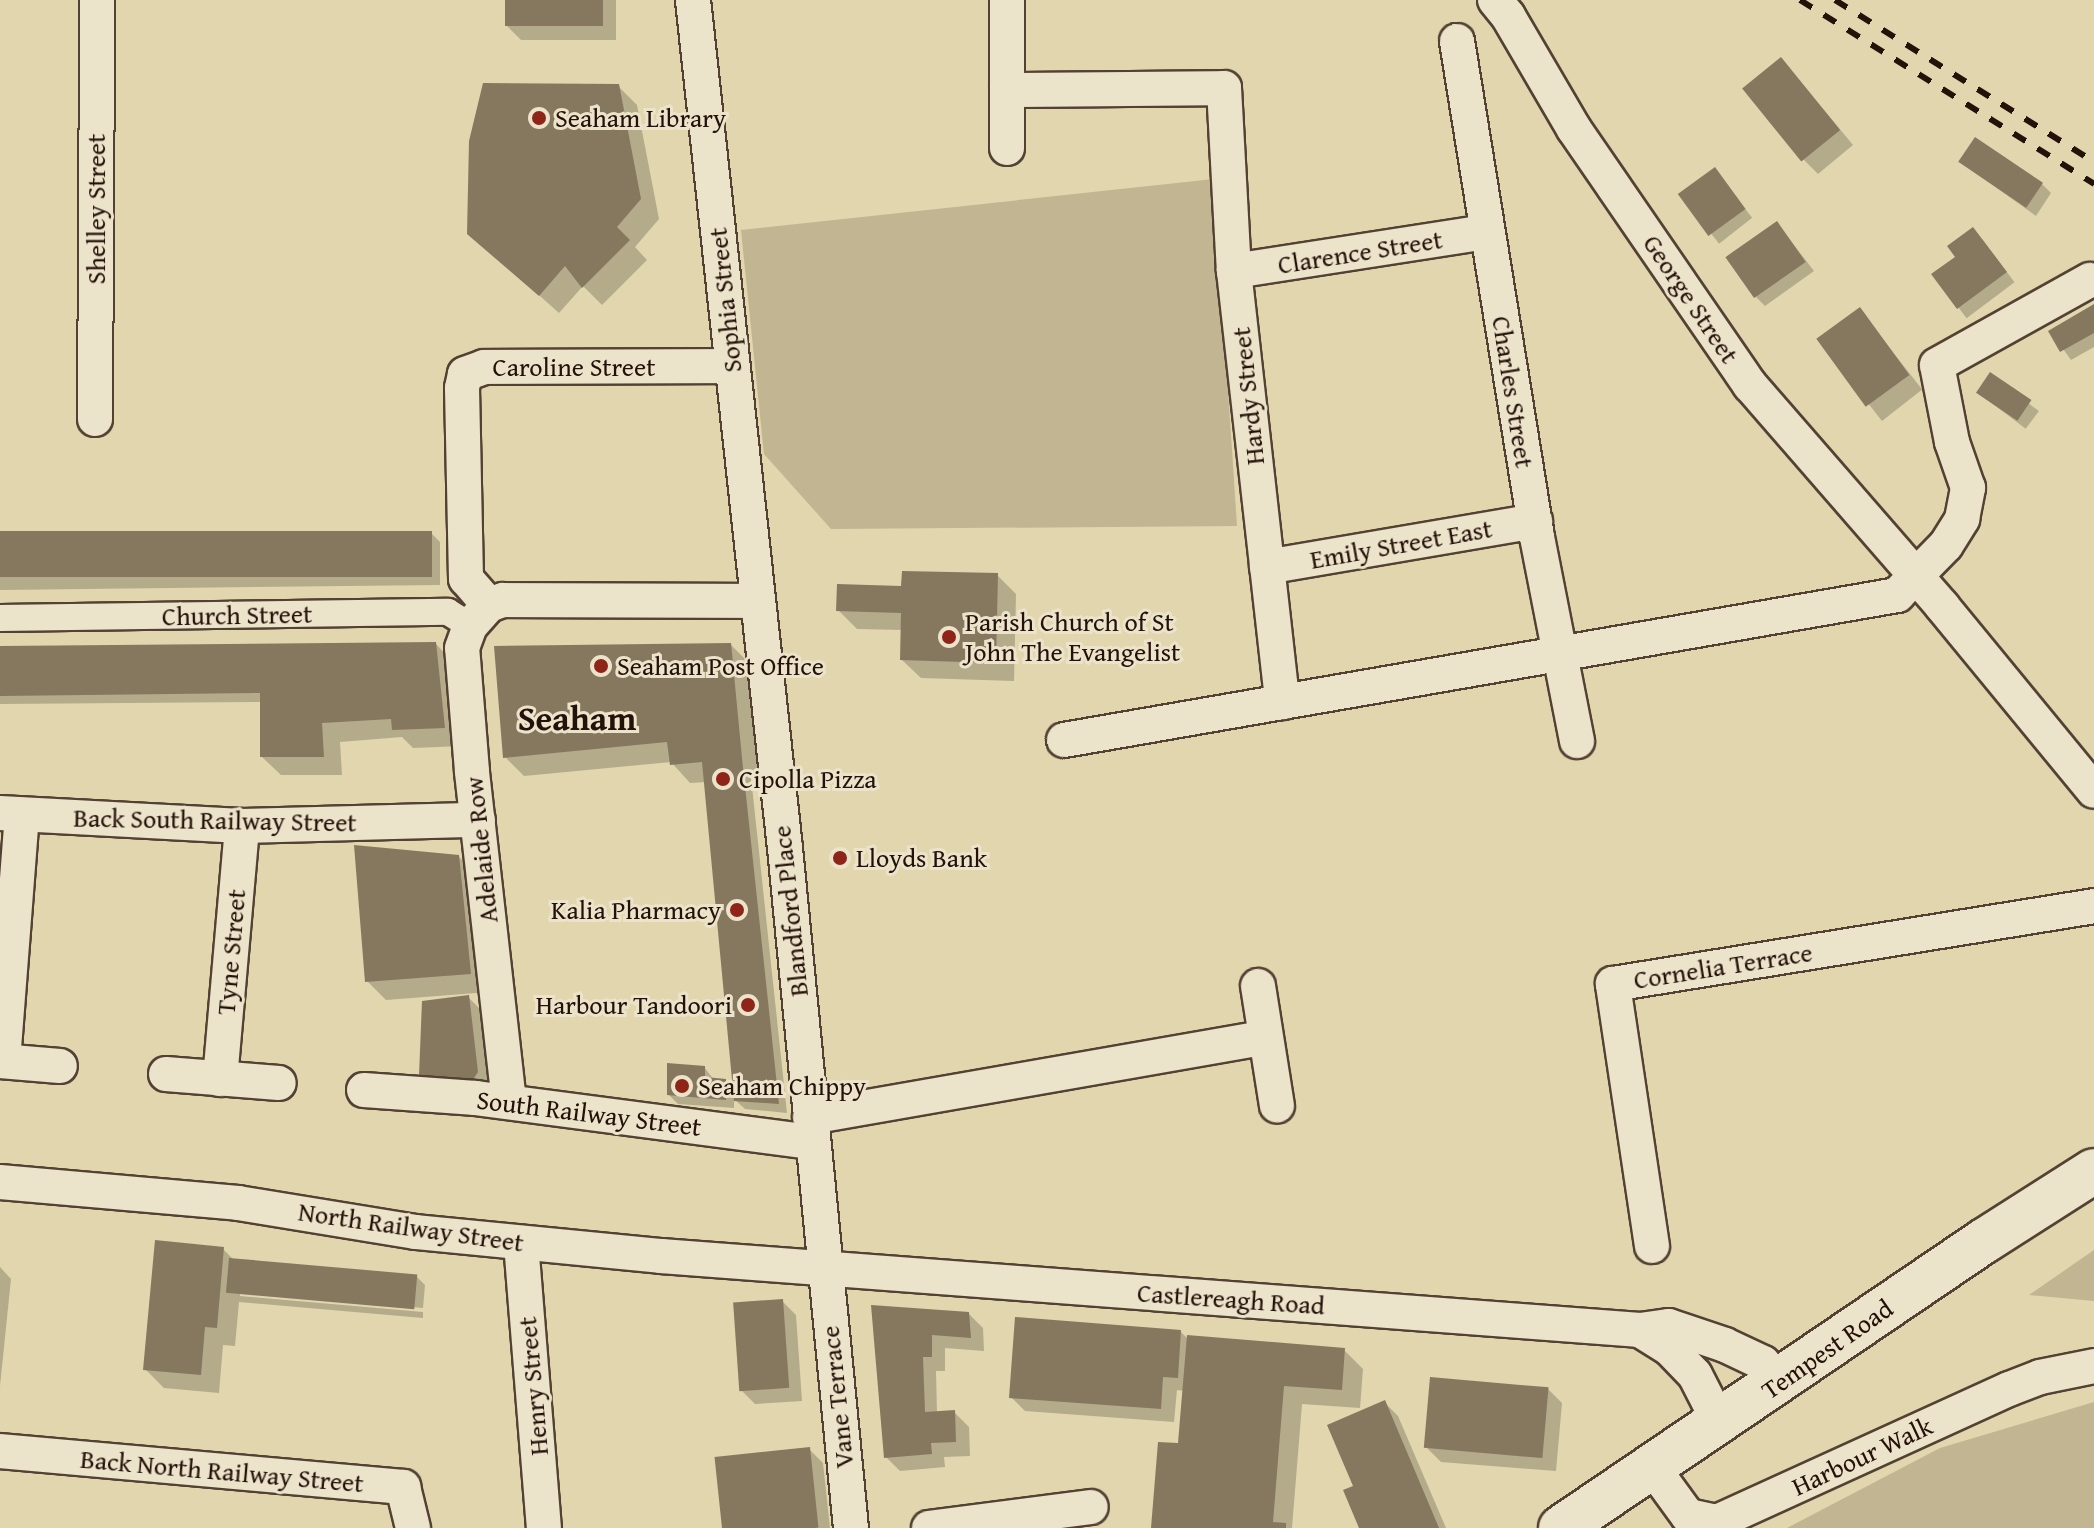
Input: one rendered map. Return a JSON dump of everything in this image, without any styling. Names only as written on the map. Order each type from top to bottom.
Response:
[{"type":"main road","name":"Tempest Road","points":[[1561,1528],[1984,1241],[2094,1171]]},
{"type":"street","name":"Shelley Street","points":[[95,419],[97,0]]},
{"type":"street","name":"Sophia Street","points":[[693,0],[758,601]]},
{"type":"street","points":[[1007,0],[1007,148]]},
{"type":"street","name":"George Street","points":[[1495,0],[1508,16],[1574,129],[1750,385],[1916,576],[2094,791]]},
{"type":"street","name":"Charles Street","points":[[1457,41],[1535,521],[1577,741]]},
{"type":"street","name":"Hardy Street","points":[[1007,90],[1224,88],[1234,271],[1282,702]]},
{"type":"street","name":"Clarence Street","points":[[1234,271],[1486,232]]},
{"type":"street","points":[[1064,740],[1897,595],[1946,545],[1962,519],[1968,488],[1952,442],[1937,365],[2090,280]]},
{"type":"street","name":"Caroline Street","points":[[479,616],[466,579],[462,388],[465,374],[484,367],[732,366]]},
{"type":"street","name":"Emily Street East","points":[[1267,567],[1535,521]]},
{"type":"street","name":"Church Street","points":[[0,618],[448,612],[479,616],[503,600],[758,601]]},
{"type":"street","name":"Blandford Place","points":[[758,601],[819,1221]]},
{"type":"street","name":"Adelaide Row","points":[[479,616],[462,648],[509,1102]]},
{"type":"street","points":[[11,814],[2,1061],[60,1066]]},
{"type":"street","name":"Back South Railway Street","points":[[11,814],[242,826],[478,820]]},
{"type":"street","name":"Tyne Street","points":[[220,1079],[242,826]]},
{"type":"street","name":"Cornelia Terrace","points":[[1652,1246],[1613,984],[2094,906]]},
{"type":"street","points":[[1258,986],[1277,1106]]},
{"type":"street","name":"South Railway Street","points":[[364,1090],[509,1102],[813,1144],[1264,1038]]},
{"type":"street","points":[[166,1074],[279,1083]]},
{"type":"street","name":"North Railway Street","points":[[0,1182],[238,1203],[416,1232],[521,1243],[823,1266]]},
{"type":"street","name":"Vane Terrace","points":[[819,1221],[851,1528]]},
{"type":"street","name":"Henry Street","points":[[521,1243],[544,1528]]},
{"type":"street","name":"Castlereagh Road","points":[[823,1266],[1652,1315],[1669,1326],[1725,1345],[1763,1363],[1778,1383]]},
{"type":"street","name":"Castlereagh Road","points":[[1652,1315],[1669,1348],[1695,1375],[1719,1422]]},
{"type":"street","name":"Harbour Walk","points":[[1653,1468],[1688,1516],[1717,1522],[2009,1389],[2040,1377],[2094,1366]]},
{"type":"street","name":"Back North Railway Street","points":[[0,1451],[403,1487],[413,1528]]},
{"type":"street","points":[[929,1528],[1091,1507]]},
{"type":"shaded area","points":[[1214,179],[1237,526],[831,529],[764,454],[741,230]]},
{"type":"shaded area","points":[[2094,1250],[2094,1301],[2029,1295]]},
{"type":"shaded area","points":[[2094,1402],[2094,1528],[1787,1528],[1940,1448]]},
{"type":"building","points":[[505,0],[603,0],[603,26],[505,26]]},
{"type":"building","points":[[1781,57],[1840,130],[1801,162],[1742,88]]},
{"type":"building","points":[[483,83],[619,84],[641,199],[617,227],[630,240],[582,288],[565,266],[539,296],[467,234],[469,141]]},
{"type":"building","points":[[1975,137],[2043,183],[2026,208],[1958,162]]},
{"type":"building","points":[[1715,167],[1746,209],[1708,236],[1678,194]]},
{"type":"building","points":[[1777,221],[1806,262],[1754,298],[1725,257]]},
{"type":"building","points":[[1973,227],[2007,272],[1957,309],[1931,274],[1955,257],[1947,246]]},
{"type":"building","points":[[2094,304],[2094,333],[2060,352],[2048,331]]},
{"type":"building","points":[[1860,307],[1909,375],[1866,407],[1816,339]]},
{"type":"building","points":[[1990,372],[2031,400],[2017,421],[1976,393]]},
{"type":"building","points":[[0,531],[432,531],[432,577],[0,577]]},
{"type":"building","name":"Parish Church of St John The Evangelist","points":[[902,571],[998,573],[996,663],[900,660],[901,613],[836,611],[837,584],[901,586]]},
{"type":"building","points":[[436,642],[445,728],[392,730],[391,719],[322,723],[324,757],[260,757],[260,693],[0,696],[0,646]]},
{"type":"building","points":[[731,643],[779,1104],[734,1101],[702,762],[670,765],[667,742],[503,758],[494,646]]},
{"type":"building","points":[[354,845],[459,855],[471,974],[365,982]]},
{"type":"building","points":[[469,995],[478,1072],[472,1081],[419,1076],[422,1001]]},
{"type":"building","points":[[667,1063],[705,1066],[705,1077],[726,1079],[726,1100],[667,1095]]},
{"type":"building","points":[[155,1240],[224,1247],[217,1328],[205,1327],[201,1375],[143,1370]]},
{"type":"building","points":[[229,1258],[417,1274],[414,1309],[226,1293]]},
{"type":"building","points":[[783,1299],[789,1388],[739,1391],[733,1302]]},
{"type":"building","points":[[871,1305],[969,1312],[971,1338],[932,1335],[932,1357],[923,1357],[925,1412],[955,1410],[956,1442],[931,1443],[932,1454],[884,1458]]},
{"type":"building","points":[[1015,1317],[1181,1330],[1178,1378],[1163,1377],[1161,1409],[1009,1398]]},
{"type":"building","points":[[1187,1335],[1345,1348],[1342,1390],[1284,1386],[1273,1522],[1286,1523],[1286,1528],[1151,1528],[1158,1442],[1178,1443]]},
{"type":"building","points":[[1430,1377],[1549,1387],[1542,1458],[1424,1448]]},
{"type":"building","points":[[1385,1400],[1439,1528],[1359,1528],[1343,1490],[1353,1486],[1327,1425]]},
{"type":"building","points":[[810,1447],[818,1528],[722,1528],[715,1457]]},
{"type":"railway","points":[[1800,0],[2094,184]]},
{"type":"railway","points":[[1835,0],[2094,162]]},
{"type":"place","name":"Seaham Library","points":[[539,118]]},
{"type":"place","name":"Parish Church of St John The Evangelist","points":[[949,637]]},
{"type":"place","name":"Seaham Post Office","points":[[601,666]]},
{"type":"place","name":"Cipolla Pizza","points":[[723,779]]},
{"type":"place","name":"Lloyds Bank","points":[[840,858]]},
{"type":"place","name":"Kalia Pharmacy","points":[[737,910]]},
{"type":"place","name":"Harbour Tandoori","points":[[748,1005]]},
{"type":"place","name":"Seaham Chippy","points":[[682,1086]]},
{"type":"district","name":"Seaham","points":[[577,718]]}]
